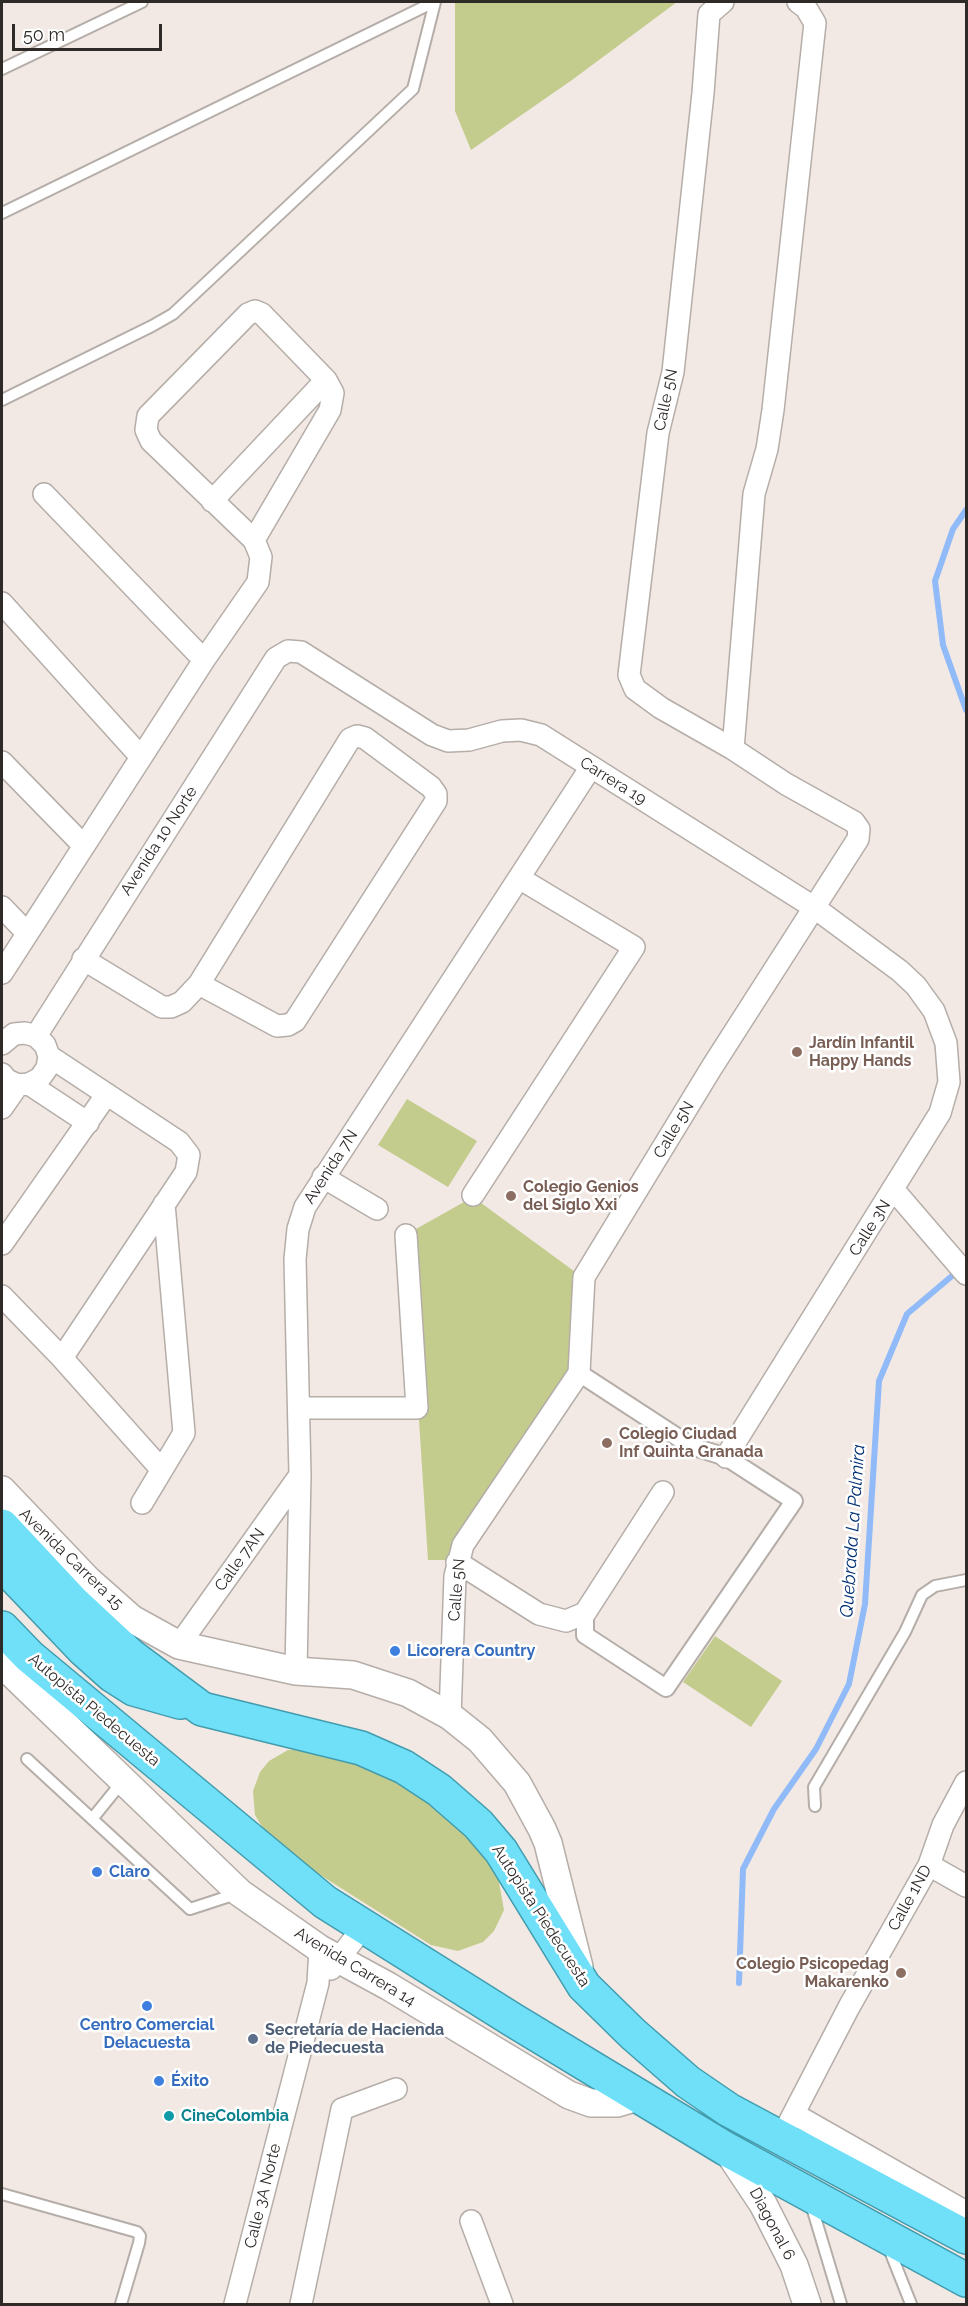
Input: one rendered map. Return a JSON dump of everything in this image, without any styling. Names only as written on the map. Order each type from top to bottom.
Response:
[{"type":"highway","name":"Autopista Piedecuesta","points":[[2,1526],[72,1601],[131,1656],[202,1708],[361,1748],[404,1767],[439,1790],[478,1824],[501,1851],[584,1986],[633,2034],[688,2082],[729,2110],[787,2126],[966,2237]]},
{"type":"highway","points":[[2,1564],[84,1650],[112,1674],[134,1689],[202,1708]]},
{"type":"highway","points":[[2,1591],[38,1629],[120,1705],[164,1768]]},
{"type":"highway","name":"Autopista Piedecuesta","points":[[2,1628],[29,1656],[325,1902],[513,2020],[726,2149],[953,2273]]},
{"type":"street","name":"Calle 5N","points":[[450,1716],[458,1562],[463,1545],[579,1373],[584,1277],[712,1067],[858,839],[859,830],[854,822],[786,784],[733,749],[661,708],[635,689],[629,675],[658,433],[673,372],[703,93],[709,14],[723,2]]},
{"type":"street","points":[[733,749],[754,494],[773,410],[815,23],[806,8],[798,2]]},
{"type":"street","points":[[2,973],[204,660],[258,582],[261,558],[254,540],[151,441],[146,430],[148,416],[248,315],[255,311],[262,314],[326,380],[333,393],[330,410],[254,540]]},
{"type":"street","points":[[212,501],[326,380]]},
{"type":"street","points":[[44,494],[204,660]]},
{"type":"street","points":[[2,603],[141,757]]},
{"type":"street","name":"Carrera 19","points":[[288,651],[301,652],[432,735],[448,741],[469,740],[502,731],[521,730],[541,735],[814,908],[916,986]]},
{"type":"street","name":"Avenida 10 Norte","points":[[36,1036],[276,658],[288,651]]},
{"type":"street","points":[[84,959],[162,1007],[171,1007],[182,1002],[199,984],[350,739],[357,736],[365,738],[431,787],[436,794],[436,801],[295,1020],[288,1025],[276,1026],[199,984]]},
{"type":"street","points":[[2,762],[84,846]]},
{"type":"street","name":"Avenida 7N","points":[[296,1671],[300,1408],[295,1260],[298,1229],[305,1207],[591,767]]},
{"type":"street","points":[[473,1195],[634,947],[519,878]]},
{"type":"street","points":[[2,907],[27,933]]},
{"type":"street","name":"Calle 3N","points":[[726,1457],[940,1113],[949,1082],[946,1043],[934,1011],[916,986]]},
{"type":"street","points":[[2,1044],[14,1034],[25,1033],[36,1036],[45,1045],[49,1056],[47,1068],[40,1078],[16,1081]]},
{"type":"street","points":[[49,1056],[179,1142],[189,1155],[186,1172],[62,1358]]},
{"type":"street","points":[[2,1108],[16,1081]]},
{"type":"street","points":[[16,1081],[88,1123]]},
{"type":"street","points":[[2,1244],[107,1094]]},
{"type":"street","points":[[323,1177],[377,1209]]},
{"type":"street","points":[[893,1190],[966,1274]]},
{"type":"street","points":[[142,1503],[184,1433],[164,1204]]},
{"type":"street","points":[[300,1408],[417,1408],[406,1235]]},
{"type":"street","points":[[2,1296],[62,1358],[161,1469]]},
{"type":"street","points":[[579,1373],[691,1446],[726,1457],[794,1501],[666,1688],[585,1635],[585,1613],[663,1492]]},
{"type":"street","name":"Calle 7AN","points":[[179,1645],[300,1475]]},
{"type":"street","name":"Avenida Carrera 15","points":[[2,1490],[88,1580],[132,1619],[179,1645],[296,1671],[353,1676],[408,1693],[450,1716],[480,1740],[517,1783],[548,1843],[584,1986]]},
{"type":"street","points":[[458,1562],[538,1614],[566,1621],[585,1613]]},
{"type":"street","name":"Avenida Carrera 14","points":[[2,1664],[240,1893],[330,1955],[388,1986],[570,2096],[591,2103],[617,2103],[641,2096]]},
{"type":"street","name":"Calle 1ND","points":[[787,2126],[849,2007],[929,1865],[944,1825],[966,1782]]},
{"type":"street","points":[[929,1865],[966,1886]]},
{"type":"street","points":[[330,1955],[364,1926]]},
{"type":"street","name":"Calle 3A Norte","points":[[235,2304],[318,1983],[330,1955]]},
{"type":"street","points":[[301,2304],[342,2109],[396,2089]]},
{"type":"street","points":[[787,2126],[966,2212]]},
{"type":"street","name":"Diagonal 6","points":[[726,2149],[763,2204],[794,2265],[807,2304]]},
{"type":"street","points":[[471,2221],[502,2304]]},
{"type":"lane","points":[[2,69],[142,2]]},
{"type":"lane","points":[[2,213],[435,2]]},
{"type":"lane","points":[[2,400],[152,327],[173,314],[413,88],[435,2]]},
{"type":"lane","points":[[815,1806],[814,1787],[905,1632],[922,1595],[935,1586],[966,1580]]},
{"type":"lane","points":[[27,1759],[190,1909],[240,1893]]},
{"type":"lane","points":[[92,1819],[123,1781]]},
{"type":"lane","points":[[808,2192],[841,2304]]},
{"type":"lane","points":[[2,2194],[137,2232],[140,2236],[139,2243],[121,2304]]},
{"type":"lane","points":[[884,2235],[911,2304]]},
{"type":"green space","points":[[455,2],[677,2],[572,80],[471,150],[455,111]]},
{"type":"green space","points":[[407,1099],[477,1141],[448,1187],[378,1145]]},
{"type":"green space","points":[[473,1197],[582,1277],[577,1372],[456,1560],[428,1560],[407,1234]]},
{"type":"green space","points":[[715,1636],[782,1681],[751,1727],[683,1682]]},
{"type":"green space","points":[[316,1749],[390,1778],[432,1803],[469,1833],[498,1877],[504,1910],[494,1931],[483,1942],[458,1951],[431,1945],[295,1859],[267,1835],[255,1815],[253,1791],[260,1772],[269,1761],[288,1750]]},
{"type":"waterway","name":"Quebrada La Palmira","points":[[966,510],[953,529],[935,581],[943,645],[966,710]]},
{"type":"waterway","name":"Quebrada La Palmira","points":[[739,1983],[743,1869],[774,1809],[816,1749],[849,1684],[865,1604],[879,1381],[907,1314],[959,1270]]},
{"type":"place","name":"Jardín Infantil Happy Hands","points":[[797,1052]]},
{"type":"place","name":"Colegio Genios del Siglo Xxi","points":[[511,1196]]},
{"type":"place","name":"Colegio Ciudad Inf Quinta Granada","points":[[607,1443]]},
{"type":"place","name":"Licorera Country","points":[[395,1651]]},
{"type":"place","name":"Claro","points":[[97,1872]]},
{"type":"place","name":"Colegio Psicopedag Makarenko","points":[[901,1973]]},
{"type":"place","name":"Centro Comercial Delacuesta","points":[[147,2006]]},
{"type":"place","name":"Secretaría de Hacienda de Piedecuesta","points":[[253,2039]]},
{"type":"place","name":"Éxito","points":[[159,2081]]},
{"type":"place","name":"CineColombia","points":[[169,2116]]}]
